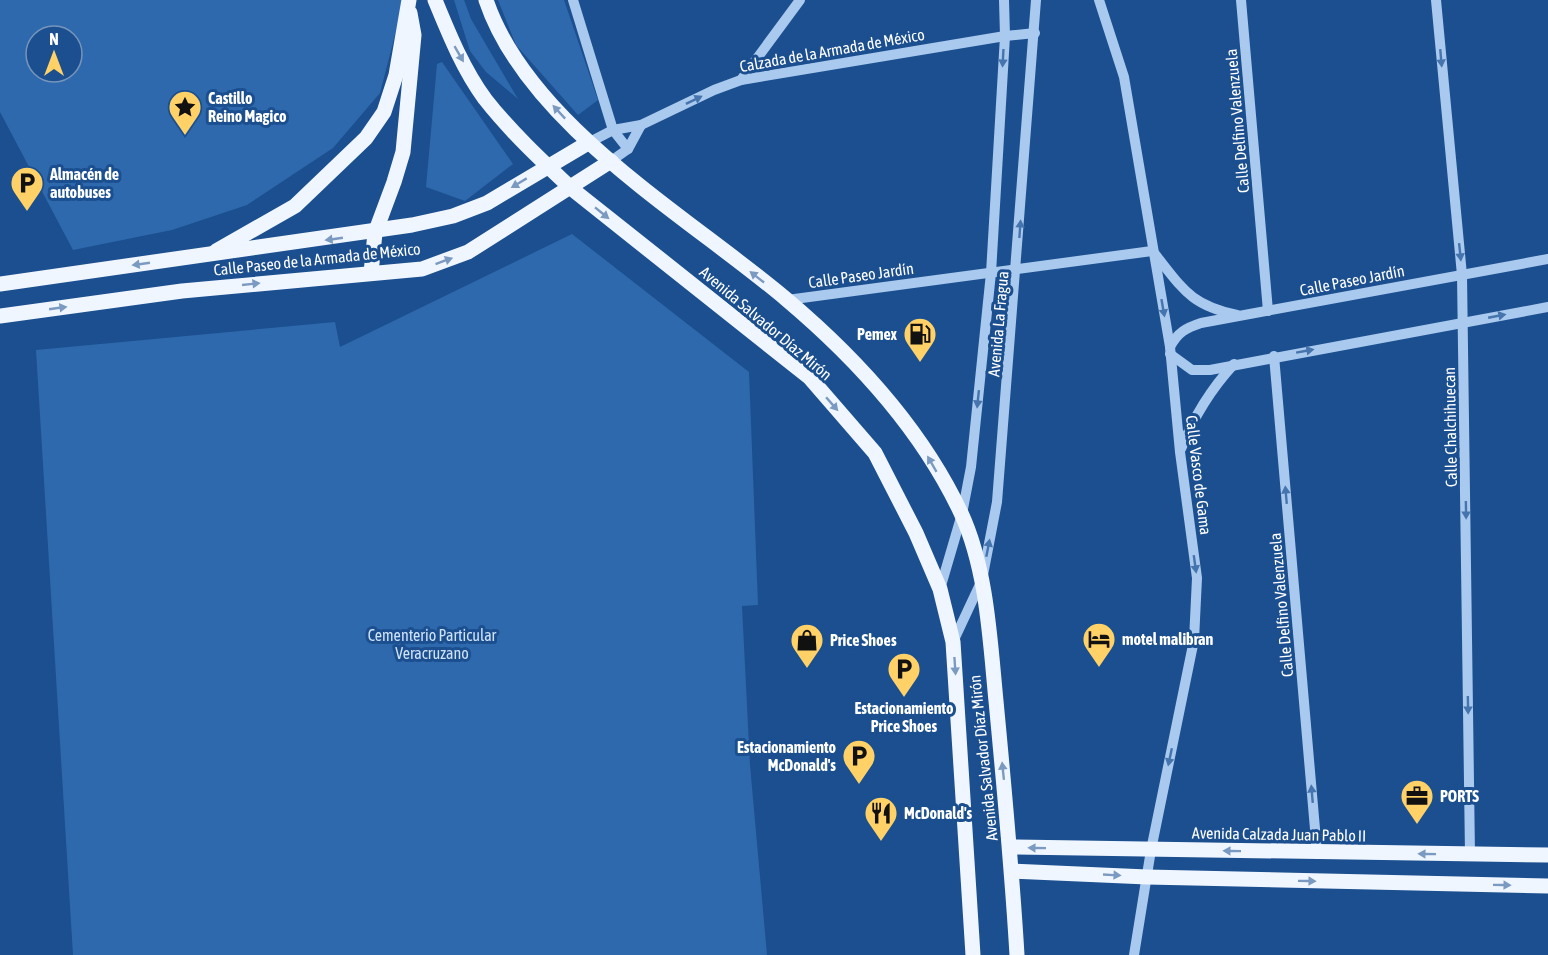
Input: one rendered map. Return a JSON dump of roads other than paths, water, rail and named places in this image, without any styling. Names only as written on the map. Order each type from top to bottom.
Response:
[{"type":"main road","name":"Avenida Salvador Díaz Mirón","points":[[435,0],[453,44],[485,98],[548,166],[572,189],[810,378],[875,453],[916,533],[940,589],[953,642],[973,955]]},
{"type":"main road","name":"Avenida Salvador Díaz Mirón","points":[[486,0],[510,48],[540,93],[588,143],[787,300],[868,376],[921,444],[962,514],[982,580],[1010,847],[1017,955]]},
{"type":"main road","points":[[371,273],[375,233],[394,182],[402,152],[414,35],[408,2]]},
{"type":"main road","points":[[208,255],[295,206],[366,138],[384,112],[390,93],[408,2]]},
{"type":"main road","name":"Calle Paseo de la Armada de México","points":[[0,284],[375,233],[453,216],[487,203],[588,143]]},
{"type":"main road","name":"Calle Paseo de la Armada de México","points":[[0,316],[182,291],[422,269],[468,252],[572,189],[611,161]]},
{"type":"main road","name":"Avenida Calzada Juan Pablo II","points":[[1010,847],[1548,855]]},
{"type":"main road","points":[[1012,871],[1147,877],[1548,886]]},
{"type":"street","points":[[573,0],[613,130],[628,148]]},
{"type":"street","points":[[741,80],[800,0]]},
{"type":"street","name":"Avenida La Fragua","points":[[940,589],[962,514],[972,467],[991,273],[1005,36],[1004,0]]},
{"type":"street","name":"Avenida La Fragua","points":[[953,642],[982,580],[997,502],[1017,270],[1036,0]]},
{"type":"street","name":"Calle Vasco de Gama","points":[[1099,0],[1124,77],[1170,350],[1180,452],[1197,578],[1194,640],[1151,850],[1134,955]]},
{"type":"street","name":"Calle Delfino Valenzuela","points":[[1241,0],[1268,311]]},
{"type":"street","name":"Calle Chalchihuecan","points":[[1436,0],[1462,275],[1470,855]]},
{"type":"street","name":"Calzada de la Armada de México","points":[[588,143],[613,130],[641,125],[714,90],[741,80],[1035,33]]},
{"type":"street","points":[[611,161],[628,148],[641,125]]},
{"type":"street","points":[[1152,251],[1185,292],[1210,309],[1242,316]]},
{"type":"street","name":"Calle Paseo Jardín","points":[[787,300],[1152,251]]},
{"type":"street","name":"Calle Paseo Jardín","points":[[1170,350],[1176,336],[1185,328],[1548,259]]},
{"type":"street","points":[[1170,350],[1192,370],[1210,370],[1274,356],[1548,307]]},
{"type":"street","name":"Calle Delfino Valenzuela","points":[[1274,356],[1317,852]]},
{"type":"street","points":[[1180,452],[1203,403],[1213,387],[1234,364]]},
{"type":"place","name":"Castillo Reino Magico","points":[[185,136]]},
{"type":"place","name":"Almacén de autobuses","points":[[27,212]]},
{"type":"place","name":"Pemex","points":[[920,363]]},
{"type":"place","name":"motel malibran","points":[[1099,668]]},
{"type":"place","name":"Price Shoes","points":[[807,669]]},
{"type":"place","name":"Estacionamiento Price Shoes","points":[[904,698]]},
{"type":"place","name":"Estacionamiento McDonald's","points":[[859,785]]},
{"type":"place","name":"PORTS","points":[[1417,825]]},
{"type":"place","name":"McDonald's","points":[[881,842]]},
{"type":"park label","name":"Cementerio Particular Veracruzano","points":[[432,644]]}]
